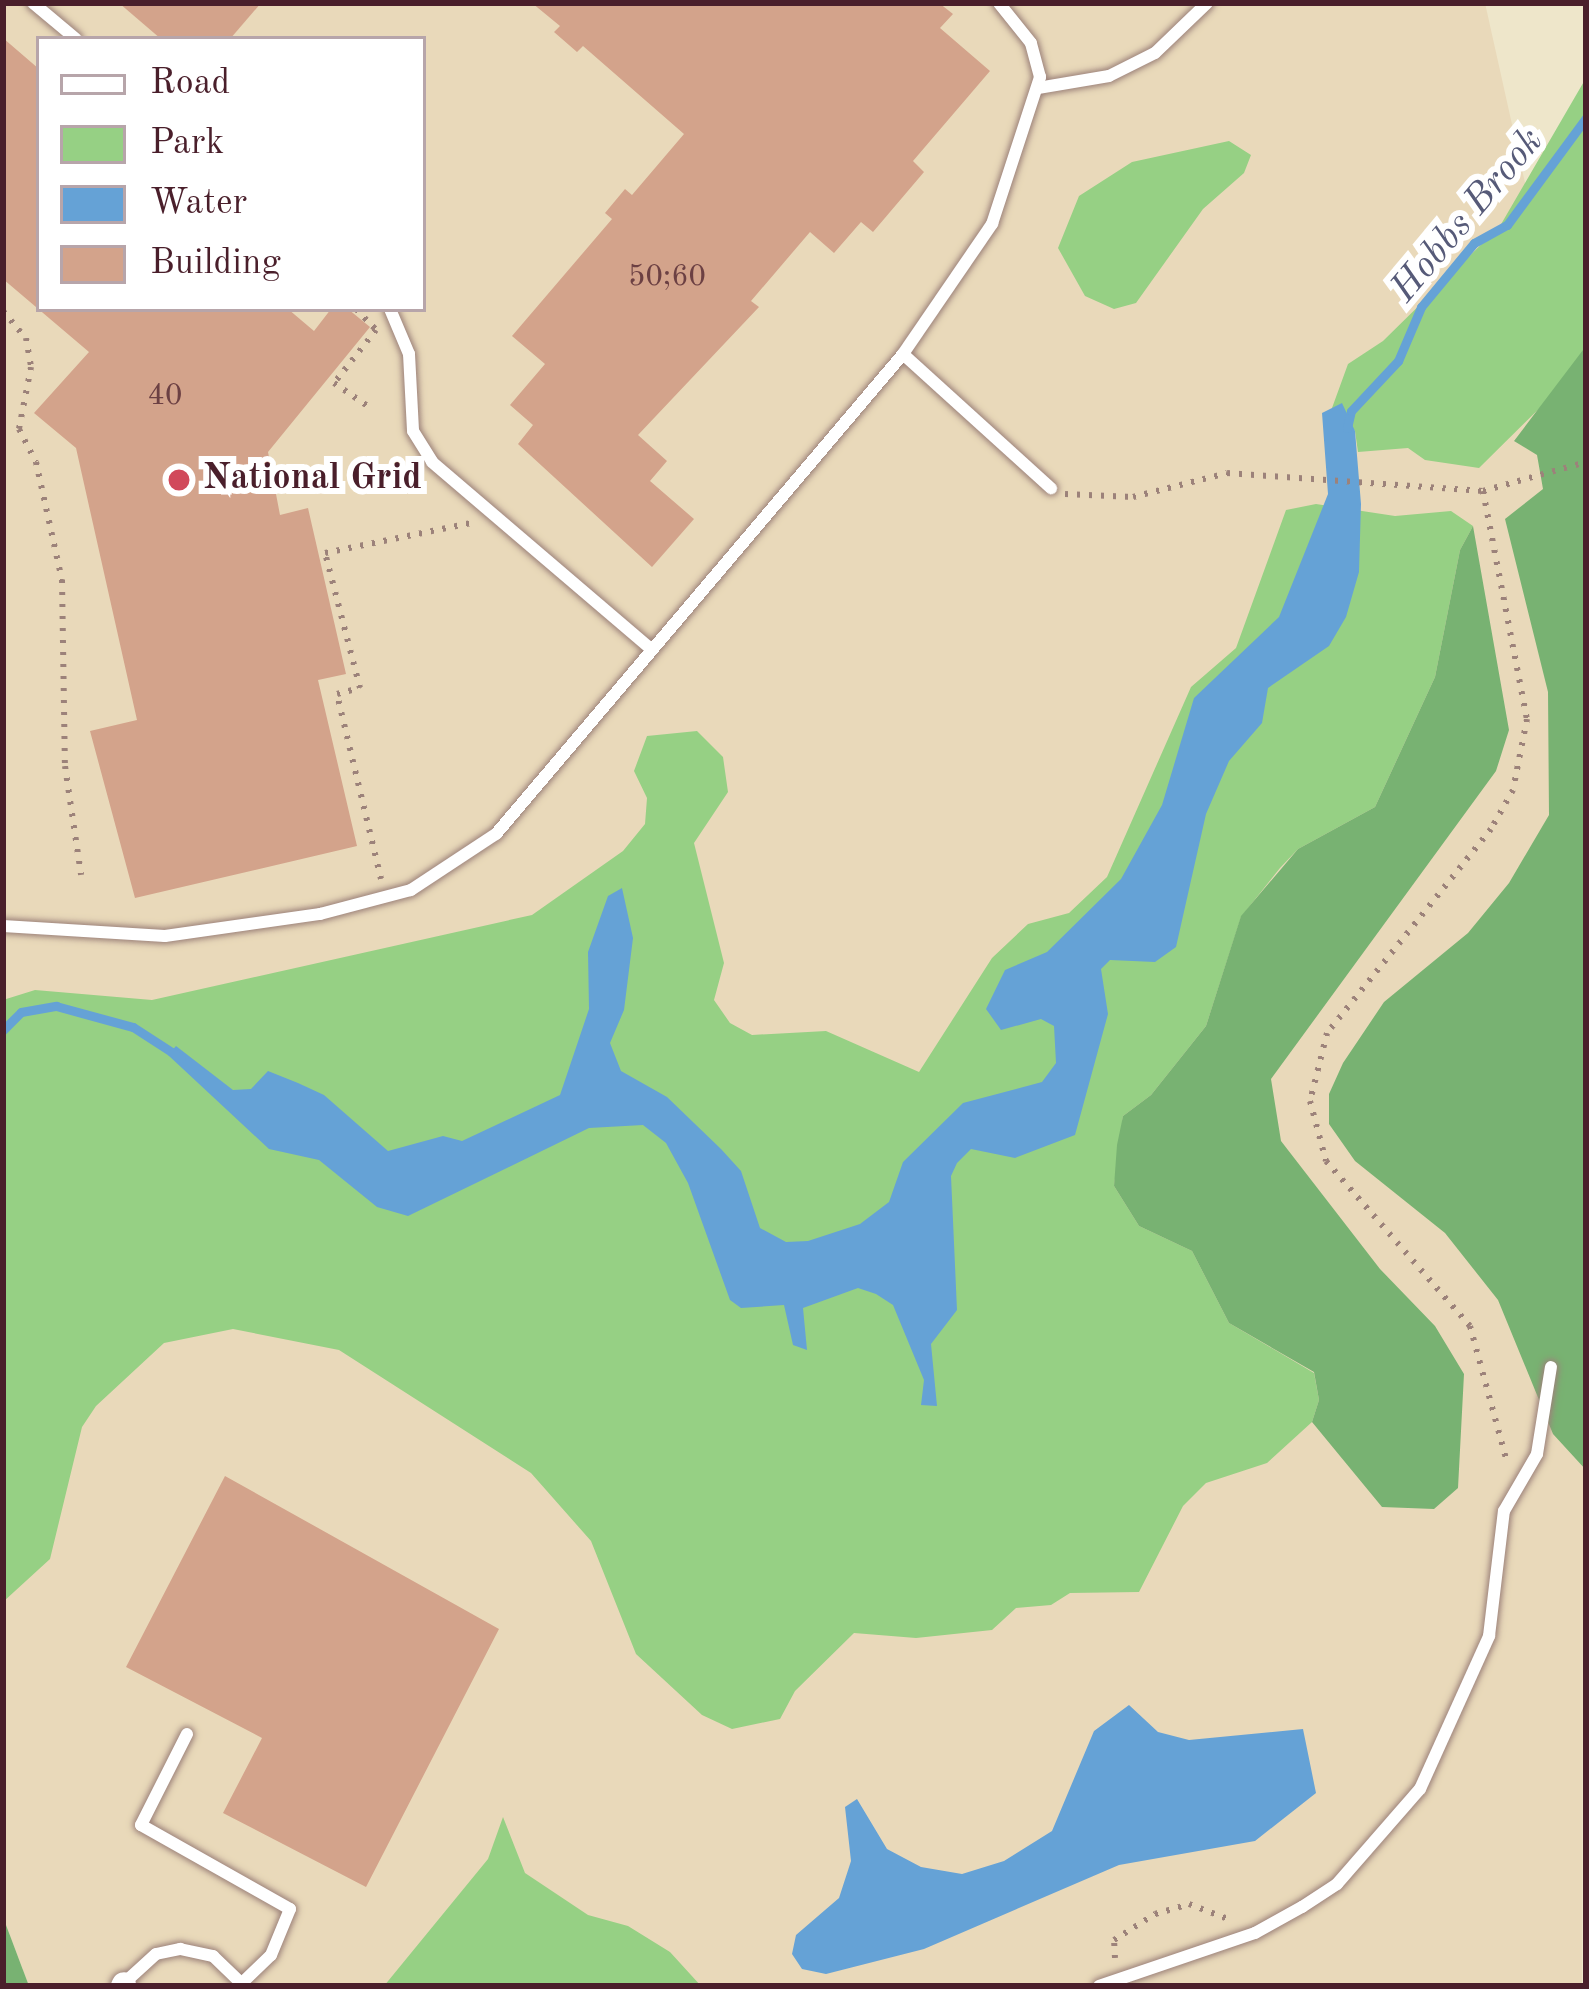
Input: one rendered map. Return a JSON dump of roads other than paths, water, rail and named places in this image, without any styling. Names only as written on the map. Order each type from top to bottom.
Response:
[{"type":"lane","points":[[33,3],[72,36]]},
{"type":"lane","points":[[3,926],[165,936],[386,897],[456,866],[496,833],[903,355],[1010,189],[1038,88],[1031,43],[1000,3]]},
{"type":"lane","points":[[1038,88],[1109,76],[1155,53],[1207,3]]},
{"type":"lane","points":[[391,312],[409,353],[413,431],[433,462],[650,648]]},
{"type":"lane","points":[[903,355],[1051,488]]},
{"type":"lane","points":[[1099,1986],[1255,1933],[1337,1884],[1389,1830],[1420,1789],[1474,1684],[1489,1636],[1504,1511],[1546,1423],[1551,1366]]},
{"type":"lane","points":[[123,1985],[156,1954],[180,1949],[213,1956],[243,1984],[271,1954],[290,1909],[141,1826],[187,1734]]},
{"type":"water","points":[[1342,403],[1355,431],[1361,504],[1359,572],[1346,617],[1329,646],[1268,688],[1262,723],[1229,761],[1206,814],[1176,947],[1155,962],[1110,960],[1101,969],[1108,1014],[1075,1135],[1015,1158],[971,1149],[957,1163],[951,1176],[957,1310],[931,1344],[937,1406],[921,1405],[924,1380],[893,1305],[876,1294],[858,1288],[803,1308],[807,1350],[793,1345],[784,1305],[741,1308],[730,1300],[688,1183],[666,1143],[643,1125],[589,1128],[408,1216],[377,1207],[319,1160],[269,1149],[168,1055],[176,1046],[233,1090],[251,1089],[268,1071],[298,1083],[324,1095],[388,1151],[443,1136],[462,1141],[560,1095],[589,1009],[588,952],[608,896],[622,888],[633,938],[624,1010],[610,1043],[621,1071],[667,1097],[741,1171],[760,1228],[786,1242],[808,1241],[860,1224],[889,1202],[903,1162],[963,1103],[1042,1082],[1056,1063],[1054,1026],[1041,1019],[1001,1030],[986,1009],[1005,970],[1047,952],[1121,879],[1162,805],[1194,698],[1279,617],[1328,494],[1322,413]]},
{"type":"water","points":[[1129,1705],[1158,1732],[1189,1740],[1303,1729],[1316,1793],[1255,1841],[1119,1865],[924,1949],[826,1974],[802,1969],[792,1954],[796,1935],[839,1898],[851,1861],[845,1807],[857,1799],[887,1849],[921,1867],[962,1874],[1004,1861],[1052,1831],[1094,1731]]},
{"type":"waterway","name":"Hobbs Brook","points":[[1347,428],[1351,411],[1398,361],[1421,307],[1474,243],[1507,225],[1586,118]]},
{"type":"waterway","name":"Hobbs Brook","points":[[3,1030],[21,1012],[56,1006],[133,1027],[181,1058]]},
{"type":"place","name":"National Grid","points":[[179,480]]}]
